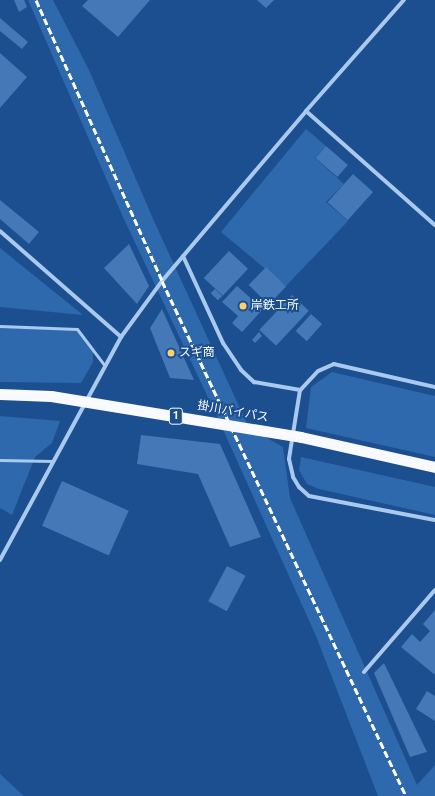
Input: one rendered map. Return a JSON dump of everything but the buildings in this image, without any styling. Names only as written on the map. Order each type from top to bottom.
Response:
[{"type":"highway","name":"掛川バイパス","points":[[0,394],[51,396],[302,437],[435,467]]},
{"type":"street","points":[[0,560],[121,337],[183,256],[306,111],[404,0]]},
{"type":"street","points":[[306,111],[435,225]]},
{"type":"street","points":[[0,231],[121,337]]},
{"type":"street","points":[[183,256],[223,343],[241,370],[254,382],[300,390]]},
{"type":"street","points":[[435,387],[334,364],[318,371],[300,390],[289,458],[293,477],[298,487],[309,496],[435,520]]},
{"type":"street","points":[[364,672],[435,590]]},
{"type":"lane","points":[[0,326],[77,328],[105,366]]},
{"type":"lane","points":[[0,460],[53,461]]},
{"type":"shaded area","points":[[28,0],[53,0],[89,70],[154,221],[249,428],[283,447],[290,498],[417,785],[435,765],[435,796],[378,796],[316,636],[220,423],[123,217]]},
{"type":"shaded area","points":[[306,129],[326,146],[315,158],[344,184],[326,202],[348,221],[286,286],[221,232]]},
{"type":"shaded area","points":[[0,248],[83,315],[0,307]]},
{"type":"shaded area","points":[[0,326],[77,329],[93,347],[93,362],[81,383],[0,382]]},
{"type":"shaded area","points":[[332,372],[435,396],[435,457],[306,428],[311,387]]},
{"type":"shaded area","points":[[0,416],[60,421],[52,443],[35,457],[12,515],[0,508]]},
{"type":"shaded area","points":[[301,457],[435,487],[435,515],[319,489],[307,484],[299,470]]},
{"type":"shaded area","points":[[0,774],[24,796],[0,796]]},
{"type":"railway","points":[[36,0],[162,281],[406,796]]},
{"type":"place","name":"岸鉄工所","points":[[243,306]]},
{"type":"place","name":"スギ商","points":[[171,353]]}]
